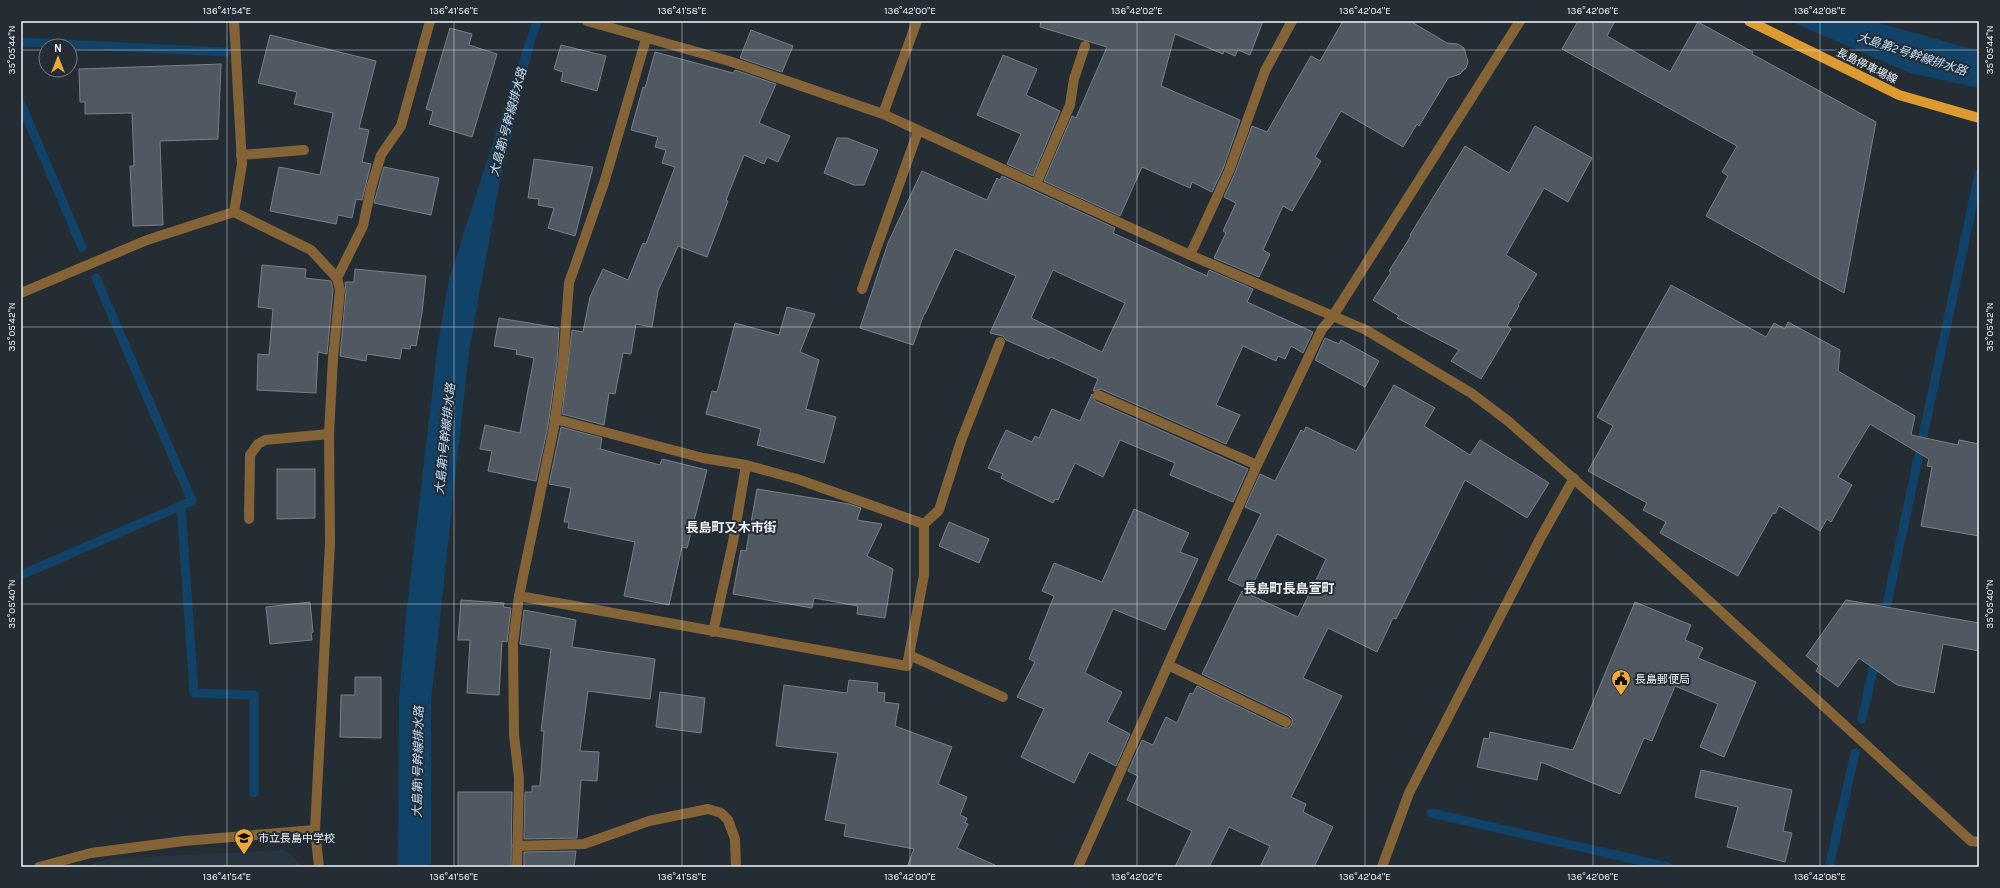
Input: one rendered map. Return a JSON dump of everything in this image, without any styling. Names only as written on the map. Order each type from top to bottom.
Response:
[{"type":"main road","name":"長島停車場線","points":[[1749,21],[1899,95],[1979,118]]},
{"type":"street","points":[[234,21],[242,164],[234,212]]},
{"type":"street","points":[[337,278],[363,226],[371,188],[381,156],[401,126],[430,21]]},
{"type":"street","points":[[587,21],[646,39],[729,61],[883,114],[1190,255],[1366,330],[1471,393],[1508,421],[1574,478],[1971,841],[1979,842]]},
{"type":"street","points":[[883,114],[917,21]]},
{"type":"street","points":[[1190,255],[1228,171],[1265,71],[1292,21]]},
{"type":"street","points":[[1078,867],[1257,465],[1322,329],[1333,316],[1520,21]]},
{"type":"street","points":[[517,867],[519,778],[514,735],[512,643],[519,596],[555,419],[562,363],[569,283],[604,183],[646,39]]},
{"type":"street","points":[[1036,184],[1070,105],[1074,79],[1085,46]]},
{"type":"street","points":[[862,289],[918,131]]},
{"type":"street","points":[[241,155],[304,150]]},
{"type":"street","points":[[21,293],[146,240],[234,212],[311,250],[337,278],[340,290],[333,358],[328,434],[330,543],[315,830],[319,867]]},
{"type":"street","points":[[519,596],[907,666],[924,575],[924,524],[939,510],[961,441],[1000,342]]},
{"type":"street","points":[[1098,395],[1257,465]]},
{"type":"street","points":[[555,419],[703,458],[746,465],[797,479],[924,524]]},
{"type":"street","points":[[249,518],[250,455],[258,444],[265,440],[328,434]]},
{"type":"street","points":[[713,632],[733,542],[746,465]]},
{"type":"street","points":[[1382,867],[1409,793],[1541,538],[1574,478]]},
{"type":"street","points":[[909,655],[1003,696]]},
{"type":"street","points":[[1168,665],[1286,722]]},
{"type":"street","points":[[517,846],[584,844],[649,821],[708,809],[721,813],[728,820],[736,839],[736,867]]},
{"type":"street","points":[[39,867],[91,853],[184,841],[315,830]]},
{"type":"shaded area","name":"市立長島中学校","points":[[285,850],[304,867],[82,867],[110,859]]},
{"type":"water","name":"大島第1号幹線排水路","points":[[532,21],[542,21],[534,43],[501,175],[469,351],[431,701],[431,867],[398,867],[399,699],[406,616],[438,343],[449,279]]},
{"type":"water","name":"大島第2号幹線排水路","points":[[1790,21],[1872,21],[1979,51],[1979,88],[1910,73]]},
{"type":"building","points":[[1041,21],[1263,21],[1250,55],[1238,50],[1235,56],[1224,51],[1223,54],[1175,34],[1161,86],[1240,120],[1223,169],[1212,192],[1192,182],[1190,188],[1142,167],[1120,216],[1044,181],[1072,116],[1076,118],[1107,47],[1040,27]]},
{"type":"building","points":[[1343,21],[1410,21],[1447,43],[1458,44],[1464,48],[1468,62],[1466,68],[1460,74],[1448,78],[1419,126],[1417,124],[1403,147],[1341,111],[1315,157],[1321,161],[1292,211],[1283,206],[1263,250],[1270,254],[1259,277],[1214,258],[1226,233],[1223,231],[1236,203],[1224,197],[1235,173],[1252,126],[1267,132],[1311,56],[1320,61]]},
{"type":"building","points":[[1578,21],[1615,21],[1607,36],[1670,72],[1698,22],[1753,52],[1752,54],[1876,122],[1844,293],[1706,216],[1728,176],[1722,172],[1737,146],[1562,49]]},
{"type":"building","points":[[450,28],[472,34],[469,45],[497,54],[472,137],[429,124],[433,111],[426,109]]},
{"type":"building","points":[[751,30],[793,46],[782,72],[740,58]]},
{"type":"building","points":[[270,35],[376,61],[359,128],[369,130],[362,162],[371,164],[362,200],[356,199],[352,218],[338,215],[336,224],[270,211],[279,167],[320,175],[333,113],[294,104],[297,92],[258,83]]},
{"type":"building","points":[[561,45],[606,56],[597,91],[561,81],[563,72],[554,69]]},
{"type":"building","points":[[655,52],[733,73],[735,70],[776,84],[759,123],[790,136],[778,162],[767,157],[764,164],[744,155],[726,200],[728,201],[707,257],[678,246],[658,291],[652,327],[636,324],[631,354],[623,353],[615,394],[609,393],[604,425],[562,414],[572,330],[583,332],[590,297],[603,269],[628,280],[643,243],[646,244],[675,167],[662,163],[666,150],[655,147],[658,137],[631,130]]},
{"type":"building","points":[[1003,55],[1037,69],[1026,95],[1060,111],[1033,176],[1007,164],[1021,134],[977,115]]},
{"type":"building","points":[[221,64],[218,139],[160,141],[163,225],[133,226],[130,166],[134,166],[132,113],[85,114],[85,102],[80,102],[79,69]]},
{"type":"building","points":[[1535,126],[1592,158],[1568,202],[1544,188],[1506,255],[1537,274],[1507,326],[1511,329],[1481,379],[1451,361],[1459,350],[1397,318],[1399,316],[1373,300],[1391,272],[1389,271],[1411,236],[1410,235],[1465,146],[1509,173]]},
{"type":"building","points":[[837,138],[847,138],[878,150],[864,185],[854,185],[824,173]]},
{"type":"building","points":[[534,159],[593,167],[575,236],[548,228],[554,208],[538,205],[539,199],[528,198]]},
{"type":"building","points":[[384,167],[439,178],[431,215],[374,203]]},
{"type":"building","points":[[922,171],[987,200],[997,178],[1000,180],[1002,176],[1115,228],[1113,233],[1207,276],[1209,270],[1253,289],[1247,302],[1313,332],[1303,353],[1291,346],[1285,359],[1278,356],[1276,361],[1243,346],[1216,405],[1240,415],[1226,444],[1101,389],[1093,391],[1098,379],[1051,357],[1049,359],[1006,340],[1003,336],[990,333],[1016,276],[955,249],[924,314],[913,345],[860,328],[888,243]],"holes":[[[1053,270],[1125,303],[1102,352],[1031,318]]]},
{"type":"building","points":[[262,265],[306,269],[305,278],[331,281],[333,290],[327,354],[318,352],[316,393],[257,390],[258,354],[269,355],[273,309],[258,307]]},
{"type":"building","points":[[355,269],[426,276],[422,313],[416,346],[411,345],[410,349],[402,348],[400,359],[367,354],[366,361],[340,356],[346,291],[345,282],[354,282]]},
{"type":"building","points":[[1671,285],[1766,337],[1774,323],[1785,329],[1788,322],[1840,350],[1838,371],[1915,416],[1911,435],[1958,445],[1959,440],[1979,444],[1979,536],[1921,526],[1932,467],[1927,466],[1929,459],[1870,424],[1838,477],[1852,485],[1831,522],[1827,519],[1820,531],[1779,506],[1775,514],[1773,513],[1738,576],[1660,533],[1666,522],[1643,510],[1647,503],[1588,471],[1613,426],[1597,417]]},
{"type":"building","points":[[787,307],[815,314],[800,352],[819,360],[806,409],[836,417],[824,463],[757,445],[761,429],[706,414],[712,391],[717,392],[735,323],[779,335]]},
{"type":"building","points":[[499,318],[559,328],[557,362],[548,426],[536,481],[488,471],[492,451],[480,449],[485,425],[520,433],[534,358],[516,354],[517,350],[494,346]]},
{"type":"building","points":[[1325,338],[1339,344],[1341,340],[1379,361],[1365,387],[1315,360]]},
{"type":"building","points":[[1394,385],[1435,408],[1424,426],[1470,455],[1480,440],[1549,483],[1527,518],[1465,480],[1396,619],[1393,618],[1377,652],[1328,628],[1303,678],[1342,696],[1291,797],[1306,804],[1303,812],[1333,827],[1314,867],[1260,867],[1270,846],[1229,827],[1209,867],[1175,867],[1192,831],[1127,800],[1138,776],[1128,771],[1142,740],[1153,745],[1166,717],[1177,723],[1190,693],[1193,694],[1197,686],[1283,728],[1289,728],[1292,724],[1292,719],[1289,716],[1202,674],[1242,591],[1298,617],[1326,559],[1277,534],[1250,590],[1228,580],[1261,514],[1245,507],[1260,474],[1275,481],[1301,430],[1304,432],[1306,427],[1356,451]]},
{"type":"building","points":[[1092,394],[1095,401],[1248,469],[1233,502],[1170,475],[1175,463],[1120,440],[1103,477],[1075,463],[1058,500],[1055,499],[1053,503],[1001,478],[1003,474],[988,468],[1006,430],[1032,442],[1035,436],[1039,438],[1052,409],[1080,421]]},
{"type":"building","points":[[561,427],[602,438],[600,449],[660,465],[662,459],[707,470],[687,548],[682,547],[669,605],[624,596],[635,542],[568,528],[569,522],[564,522],[571,488],[549,484]]},
{"type":"building","points":[[277,469],[315,469],[315,518],[277,519]]},
{"type":"building","points":[[757,489],[849,504],[861,508],[857,520],[882,524],[867,556],[893,569],[885,618],[857,614],[858,606],[814,598],[812,608],[733,594],[741,550],[746,551]]},
{"type":"building","points":[[1134,509],[1189,533],[1180,552],[1198,559],[1165,630],[1113,609],[1085,673],[1122,692],[1107,722],[1130,734],[1116,766],[1089,752],[1074,783],[1021,757],[1044,709],[1017,697],[1035,662],[1029,659],[1054,596],[1042,591],[1054,563],[1102,582]]},
{"type":"building","points":[[949,522],[989,539],[979,563],[939,546]]},
{"type":"building","points":[[461,600],[504,603],[503,607],[511,608],[507,642],[502,641],[499,695],[467,693],[470,640],[458,640]]},
{"type":"building","points":[[1846,600],[1979,623],[1979,651],[1943,644],[1934,693],[1897,685],[1859,658],[1838,687],[1816,671],[1819,666],[1806,656]]},
{"type":"building","points":[[310,602],[313,632],[311,633],[312,640],[270,644],[266,607]]},
{"type":"building","points":[[1635,602],[1691,625],[1685,640],[1703,648],[1698,658],[1756,682],[1724,757],[1700,747],[1718,704],[1675,686],[1652,741],[1644,738],[1620,794],[1541,762],[1537,780],[1477,767],[1484,738],[1489,739],[1490,732],[1573,750]]},
{"type":"building","points":[[524,610],[576,620],[572,647],[655,659],[650,699],[588,691],[580,751],[599,752],[597,781],[581,780],[577,838],[524,839],[525,792],[532,792],[532,786],[540,786],[544,731],[541,731],[551,649],[520,644]]},
{"type":"building","points":[[355,677],[381,677],[381,738],[340,737],[341,695],[355,695]]},
{"type":"building","points":[[849,680],[878,683],[877,692],[885,693],[884,702],[899,704],[895,726],[952,747],[938,784],[967,797],[960,815],[967,818],[965,823],[968,824],[957,848],[999,867],[907,867],[914,849],[844,836],[846,824],[825,820],[838,753],[776,746],[784,685],[847,693]]},
{"type":"building","points":[[660,692],[705,698],[701,733],[656,727]]},
{"type":"building","points":[[1701,770],[1792,790],[1783,831],[1792,833],[1785,862],[1727,847],[1738,807],[1695,797]]},
{"type":"building","points":[[458,792],[512,792],[511,867],[458,867]]},
{"type":"building","points":[[576,851],[574,867],[524,867],[524,852]]},
{"type":"waterway","points":[[21,42],[226,52]]},
{"type":"waterway","points":[[21,104],[82,247]]},
{"type":"waterway","points":[[1884,618],[1979,174]]},
{"type":"waterway","points":[[21,575],[192,501],[96,278]]},
{"type":"waterway","points":[[181,506],[194,693],[254,695],[254,793]]},
{"type":"waterway","points":[[1862,719],[1876,656]]},
{"type":"waterway","points":[[1829,867],[1855,753]]},
{"type":"waterway","points":[[1431,813],[1668,867]]},
{"type":"place","name":"長島郵便局","points":[[1621,696]]},
{"type":"place","name":"市立長島中学校","points":[[244,855]]},
{"type":"district","name":"長島町又木市街","points":[[731,527]]},
{"type":"district","name":"長島町長島萱町","points":[[1289,588]]}]
